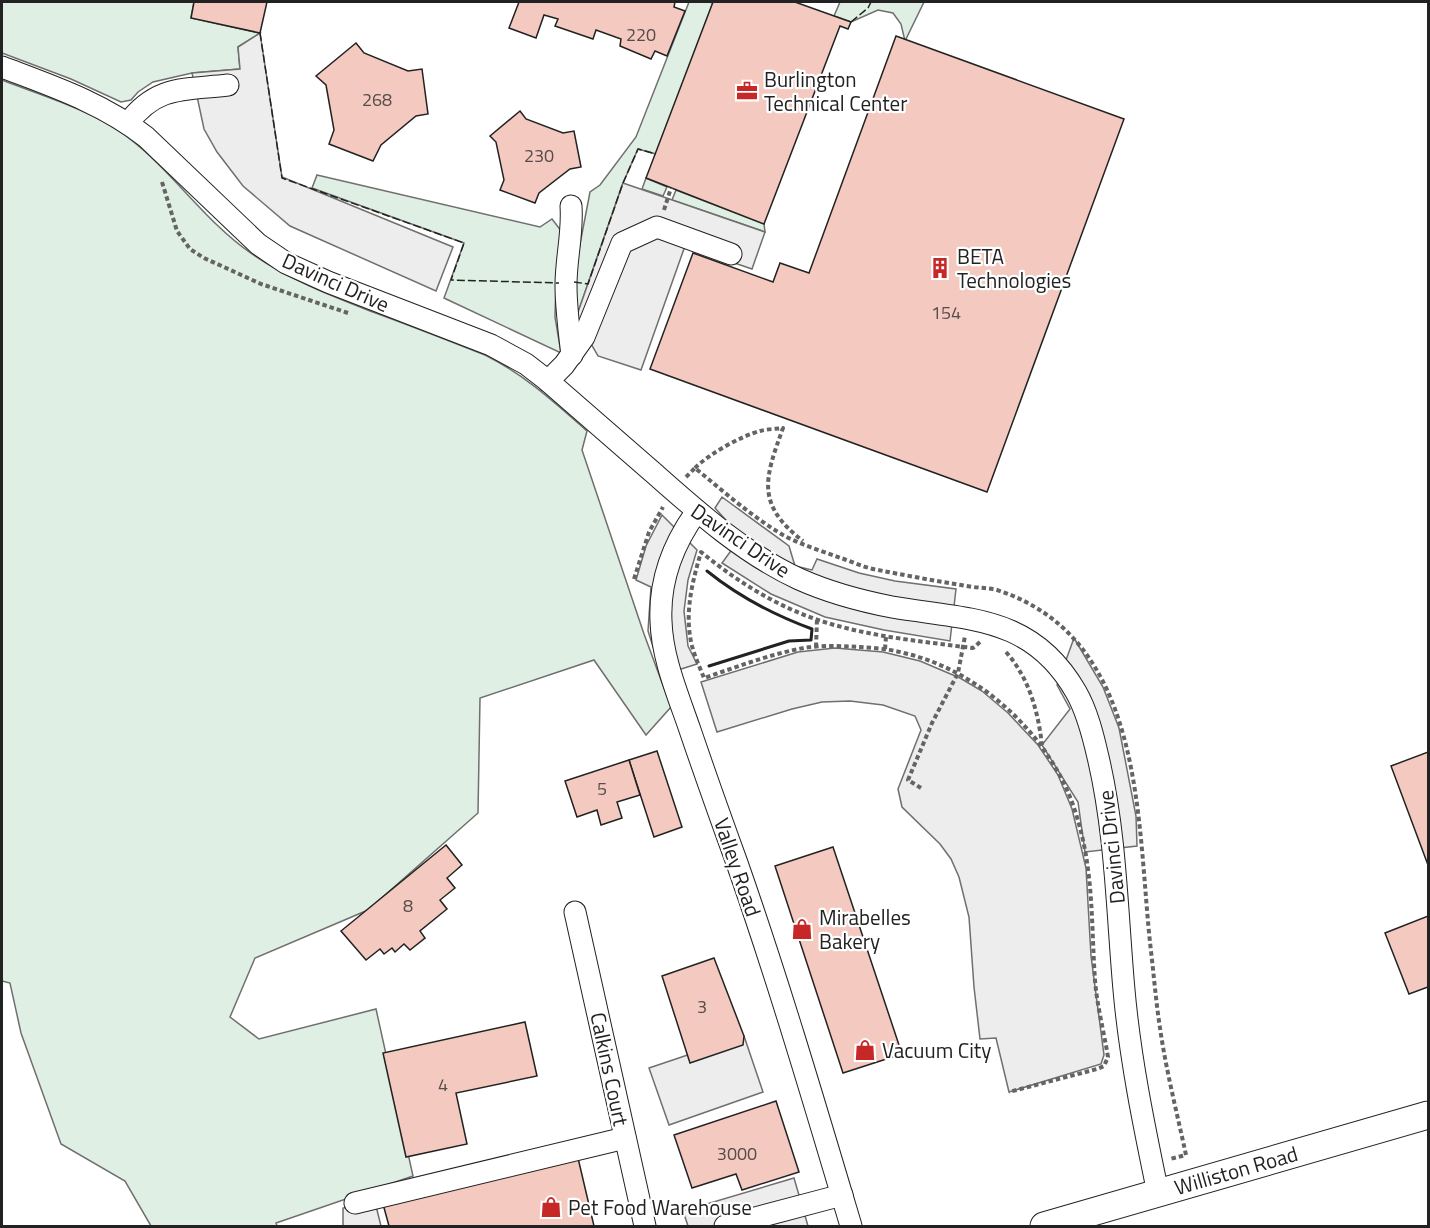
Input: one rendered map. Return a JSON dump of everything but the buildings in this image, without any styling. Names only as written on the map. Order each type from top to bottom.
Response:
[{"type":"main road","name":"Williston Road","points":[[1044,1227],[1428,1115]]},
{"type":"street","name":"Davinci Drive","points":[[2,67],[102,107],[128,123],[146,137],[258,244],[286,263],[328,282],[491,345],[526,364],[697,511],[729,536],[775,566],[830,591],[893,607],[968,617],[1000,625],[1018,633],[1035,646],[1065,676],[1077,694],[1098,754],[1109,811],[1129,1034],[1158,1193]]},
{"type":"street","points":[[128,123],[147,101],[162,94],[228,85]]},
{"type":"street","points":[[571,206],[573,226],[566,283],[572,355]]},
{"type":"street","points":[[548,381],[584,338],[622,243],[657,227],[731,254]]},
{"type":"street","name":"Valley Road","points":[[697,511],[682,531],[665,573],[660,623],[664,648],[779,990],[851,1227]]},
{"type":"street","name":"Calkins Court","points":[[575,912],[645,1227]]},
{"type":"street","points":[[355,1203],[625,1138]]},
{"type":"street","points":[[725,1227],[842,1195]]},
{"type":"path","points":[[694,468],[735,442],[760,431],[783,428],[768,471],[768,491],[773,509],[788,530],[809,546]]},
{"type":"path","points":[[634,579],[649,532],[663,507]]},
{"type":"path","points":[[988,635],[973,648],[886,637],[817,619],[754,590],[701,552],[692,581],[688,610],[692,646],[704,678],[804,648],[835,645],[907,653],[958,673],[1015,714],[1042,745],[1067,788],[1077,814],[1089,868],[1095,982],[1108,1057],[1104,1066],[1097,1069],[1009,1092]]},
{"type":"path","points":[[921,788],[908,780],[932,723],[958,673],[973,587]]},
{"type":"path","points":[[816,647],[817,619]]},
{"type":"path","points":[[885,649],[886,637]]},
{"type":"path","points":[[999,644],[1013,660],[1031,695],[1038,717],[1042,745]]},
{"type":"green space","points":[[2,2],[194,2],[191,18],[260,33],[238,47],[240,69],[192,73],[153,82],[131,100],[121,102],[71,79],[2,53]]},
{"type":"green space","points":[[689,2],[713,3],[656,154],[638,149],[623,183],[576,318],[576,265],[590,192],[600,185],[636,137]]},
{"type":"green space","points":[[840,2],[924,2],[905,41],[901,24],[893,13],[878,10],[851,22],[834,16]]},
{"type":"green space","points":[[2,80],[81,111],[112,126],[143,149],[235,241],[266,263],[324,293],[485,355],[526,380],[587,431],[582,450],[671,707],[646,735],[594,660],[480,698],[478,813],[368,910],[255,958],[230,1017],[259,1039],[376,1009],[413,1176],[276,1223],[277,1226],[151,1226],[125,1181],[61,1144],[21,1033],[10,983],[2,981]]},
{"type":"green space","points":[[317,175],[540,227],[552,219],[562,232],[555,317],[561,353],[444,298],[464,243],[312,188]]},
{"type":"green space","points":[[646,178],[667,187],[663,196],[642,189]]},
{"type":"green space","points":[[676,190],[764,224],[765,232],[672,200]]},
{"type":"shaded area","points":[[260,33],[282,177],[453,247],[436,291],[290,226],[243,186],[217,152],[204,129],[192,73],[240,69],[238,47]]},
{"type":"shaded area","points":[[623,183],[765,232],[752,269],[685,246],[641,370],[598,356],[576,318]]},
{"type":"shaded area","points":[[722,497],[789,546],[795,566],[812,570],[817,559],[859,573],[895,581],[956,589],[950,641],[825,617],[771,594],[722,563],[741,537],[715,508]]},
{"type":"shaded area","points":[[662,515],[697,550],[688,580],[684,611],[688,646],[697,664],[662,675],[648,631],[651,587],[636,580],[646,546]]},
{"type":"shaded area","points":[[1074,638],[1103,687],[1119,728],[1136,816],[1137,846],[1085,852],[1078,802],[1042,745],[1070,709],[1057,685]]},
{"type":"shaded area","points":[[835,648],[883,652],[920,661],[960,678],[982,691],[1008,713],[1038,745],[1058,775],[1072,809],[1086,868],[1091,956],[1104,1055],[1101,1064],[1009,1092],[996,1038],[980,1039],[969,917],[959,877],[951,859],[940,844],[902,807],[898,789],[921,730],[915,716],[883,705],[850,701],[822,702],[717,732],[701,682],[798,652]]},
{"type":"shaded area","points":[[744,1036],[763,1092],[669,1125],[649,1068]]},
{"type":"shaded area","points":[[794,1178],[808,1226],[688,1226],[683,1211]]},
{"type":"shaded area","points":[[375,1202],[381,1226],[343,1226],[343,1208]]},
{"type":"fence","points":[[851,22],[868,8],[871,2]]},
{"type":"fence","points":[[260,33],[282,178],[464,243],[451,280],[559,283]]},
{"type":"fence","points":[[574,282],[588,284],[623,183],[638,149],[656,154]]},
{"type":"wall","points":[[707,571],[731,589],[757,604],[812,629],[811,640],[789,641],[709,666]]},
{"type":"place","name":"Burlington Technical Center","points":[[747,91]]},
{"type":"place","name":"BETA Technologies","points":[[940,268]]},
{"type":"place","name":"Mirabelles Bakery","points":[[802,929]]},
{"type":"place","name":"Vacuum City","points":[[865,1050]]},
{"type":"place","name":"Pet Food Warehouse","points":[[551,1207]]}]
